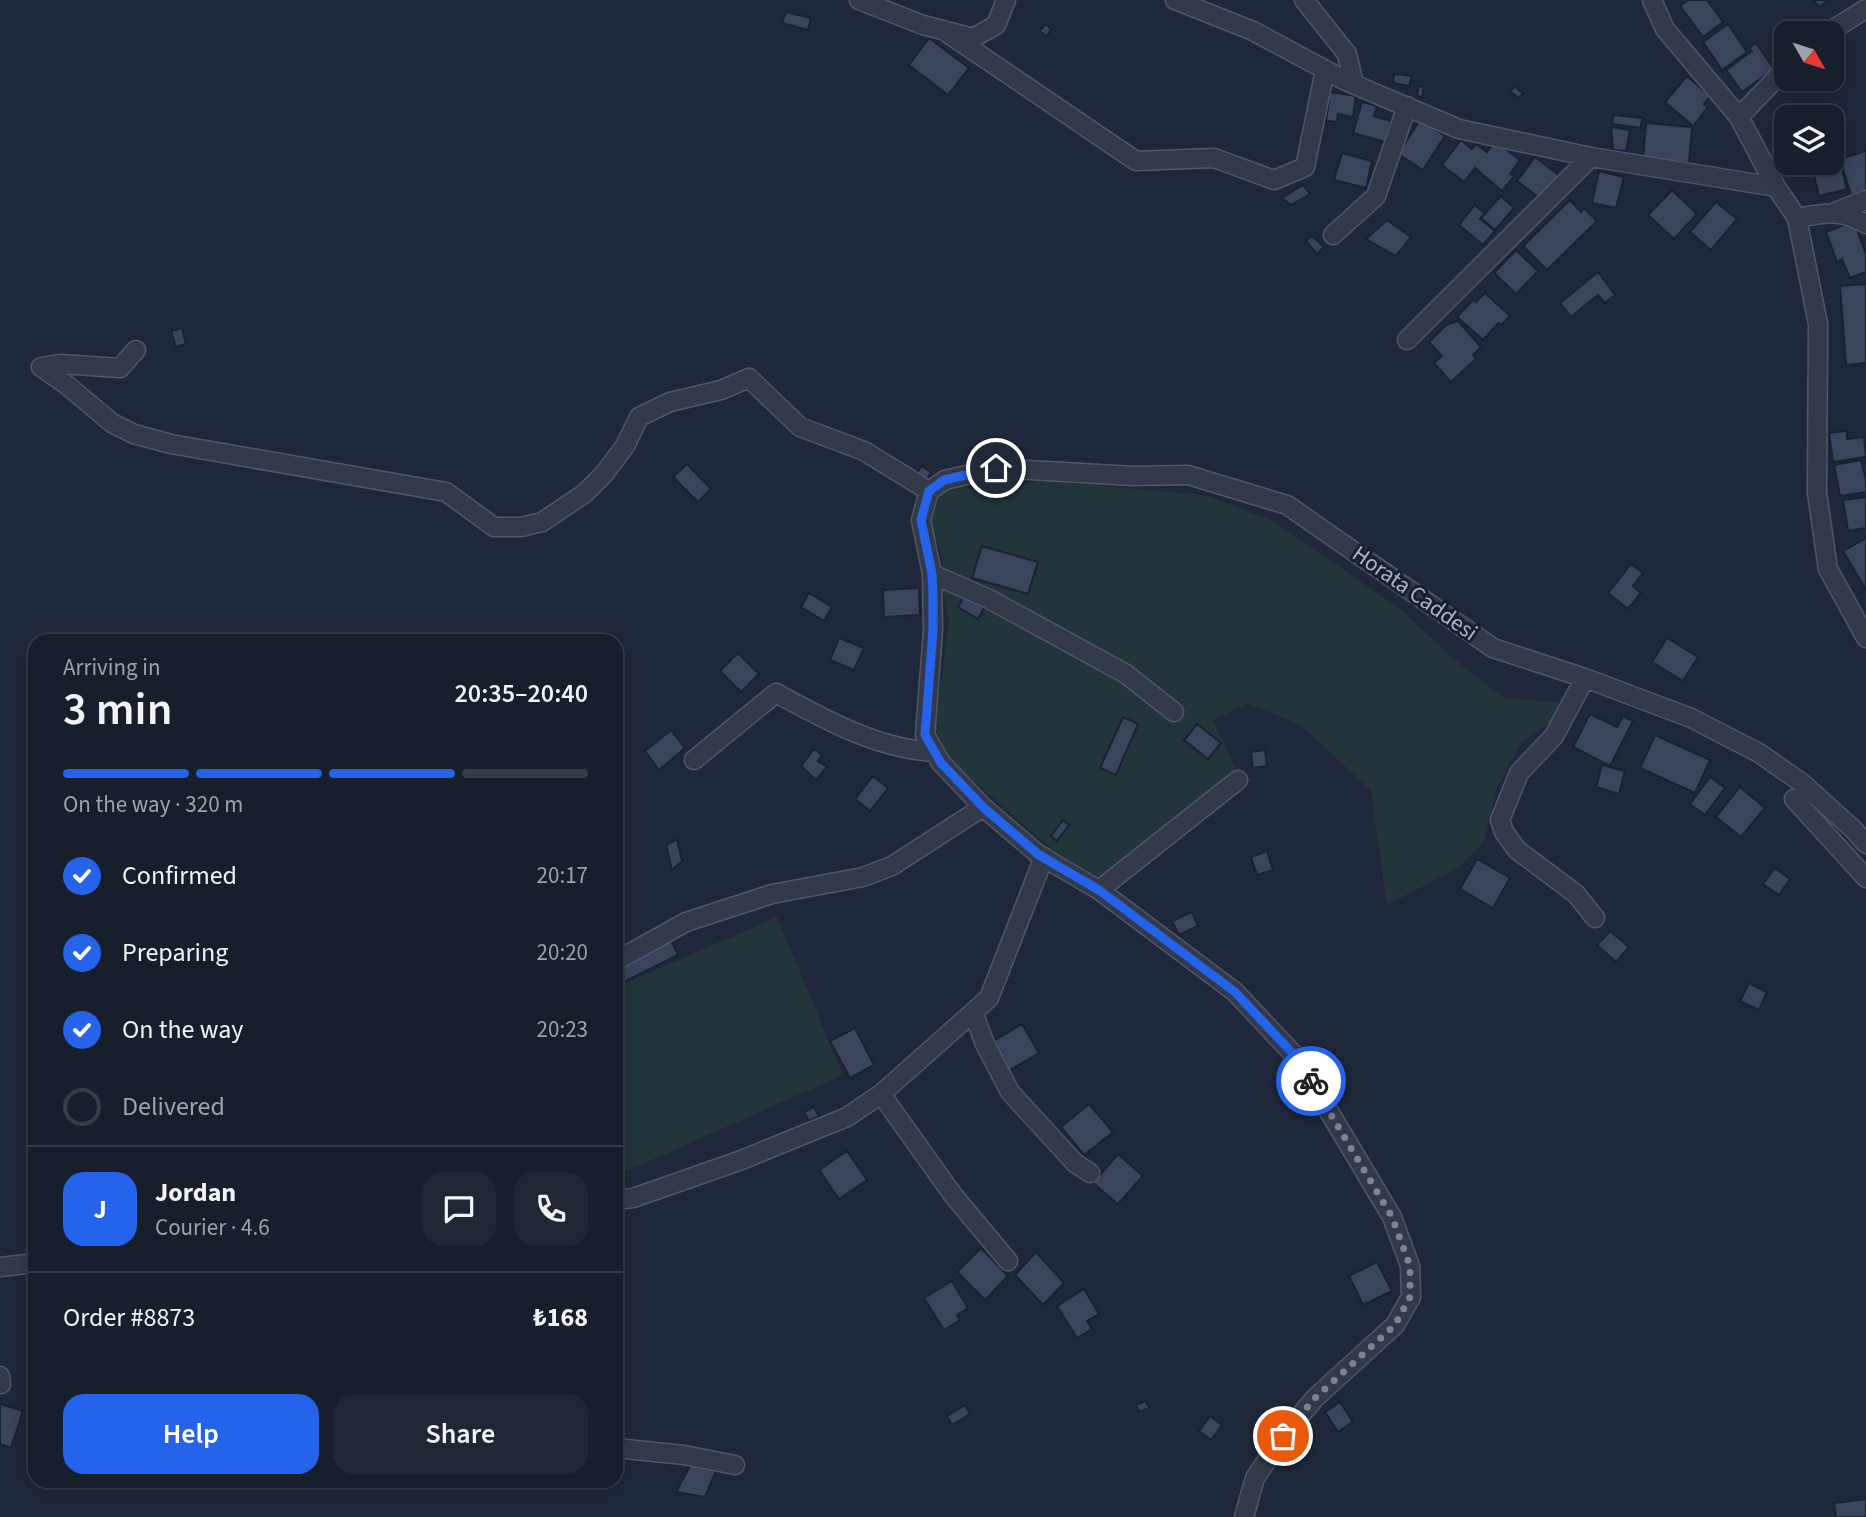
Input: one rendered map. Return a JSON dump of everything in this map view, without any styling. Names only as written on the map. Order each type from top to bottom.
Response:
[{"type":"street","points":[[859,0],[973,38],[996,25],[1006,0]]},
{"type":"street","points":[[1175,0],[1253,31],[1354,84],[1459,129],[1591,157],[1776,187]]},
{"type":"street","points":[[1304,0],[1347,54],[1354,84]]},
{"type":"street","points":[[1652,0],[1665,29],[1739,117],[1776,187],[1797,218],[1818,324],[1817,493],[1828,569],[1866,638]]},
{"type":"street","points":[[1844,23],[1866,9]]},
{"type":"street","points":[[943,30],[1136,160],[1214,158],[1274,180],[1305,167],[1325,70]]},
{"type":"street","points":[[1739,117],[1774,81]]},
{"type":"street","points":[[1333,235],[1376,196],[1407,106]]},
{"type":"street","points":[[1407,340],[1591,157]]},
{"type":"street","points":[[1797,218],[1835,212],[1866,200]]},
{"type":"street","points":[[1835,212],[1866,224]]},
{"type":"street","points":[[136,350],[120,368],[60,364],[41,367],[112,423],[134,434],[170,444],[446,492],[494,527],[521,527],[542,522],[585,493],[604,474],[625,446],[639,416],[670,402],[721,390],[749,378],[800,427],[864,451],[929,491],[921,520],[932,574],[933,630],[925,735],[941,763],[983,807],[1044,857],[1099,890],[1235,992],[1297,1058],[1392,1217],[1410,1266],[1410,1297],[1395,1325],[1315,1398],[1283,1436],[1255,1478],[1244,1517]]},
{"type":"street","name":"Horata Caddesi","points":[[929,491],[944,480],[996,468],[1133,476],[1188,475],[1287,505],[1493,648],[1585,678],[1691,718],[1759,753],[1802,783],[1866,844]]},
{"type":"street","points":[[932,574],[989,599],[1126,674],[1174,712]]},
{"type":"street","points":[[1585,678],[1553,736],[1519,773],[1500,820],[1504,832],[1517,850],[1576,894],[1595,918]]},
{"type":"street","points":[[694,761],[776,694],[846,731],[911,751],[935,752]]},
{"type":"street","points":[[1099,890],[1238,780]]},
{"type":"street","points":[[1794,799],[1866,878]]},
{"type":"street","points":[[623,957],[686,922],[772,894],[863,877],[892,866],[983,807]]},
{"type":"street","points":[[623,1199],[739,1161],[848,1117],[881,1094],[989,998],[1044,857]]},
{"type":"street","points":[[973,1012],[985,1044],[1010,1092],[1075,1163],[1090,1173]]},
{"type":"street","points":[[881,1094],[953,1195],[1008,1261]]},
{"type":"street","points":[[0,1267],[28,1264]]},
{"type":"street","points":[[0,1376],[1,1384]]},
{"type":"street","points":[[623,1449],[684,1455],[735,1465]]},
{"type":"shaded area","points":[[1046,481],[1206,495],[1273,521],[1399,608],[1454,659],[1504,698],[1559,702],[1558,717],[1521,743],[1497,787],[1483,843],[1457,869],[1387,905],[1371,791],[1302,726],[1247,703],[1213,720],[1237,771],[1100,877],[1056,853],[951,761],[935,728],[949,621],[942,558],[930,521],[934,503],[942,491],[958,485],[979,490]]},
{"type":"shaded area","points":[[777,917],[843,1075],[623,1173],[623,984]]},
{"type":"building","points":[[1688,0],[1707,0],[1723,22],[1703,37],[1680,6]]},
{"type":"building","points":[[1814,0],[1829,0],[1819,7]]},
{"type":"building","points":[[786,12],[811,18],[808,30],[782,23]]},
{"type":"building","points":[[1046,24],[1051,29],[1047,36],[1039,31]]},
{"type":"building","points":[[1728,24],[1747,52],[1722,70],[1703,42]]},
{"type":"building","points":[[929,38],[969,68],[948,95],[909,65]]},
{"type":"building","points":[[1756,43],[1774,69],[1742,92],[1726,70],[1752,51],[1749,48]]},
{"type":"building","points":[[1394,74],[1412,76],[1409,86],[1393,83]]},
{"type":"building","points":[[1687,76],[1710,96],[1704,104],[1708,107],[1693,126],[1665,102]]},
{"type":"building","points":[[1419,86],[1424,87],[1422,98],[1417,95]]},
{"type":"building","points":[[1515,86],[1523,94],[1518,98],[1510,91]]},
{"type":"building","points":[[1330,92],[1356,96],[1353,117],[1338,114],[1337,122],[1326,121]]},
{"type":"building","points":[[1362,102],[1377,106],[1374,116],[1391,121],[1385,142],[1353,133]]},
{"type":"building","points":[[1613,115],[1643,118],[1640,128],[1612,124]]},
{"type":"building","points":[[1420,120],[1445,136],[1423,170],[1398,154]]},
{"type":"building","points":[[1646,123],[1692,127],[1689,163],[1643,159]]},
{"type":"building","points":[[1611,127],[1630,130],[1626,151],[1613,150]]},
{"type":"building","points":[[1461,140],[1472,149],[1476,144],[1487,152],[1495,141],[1520,160],[1510,174],[1514,176],[1502,191],[1475,168],[1464,182],[1442,165]]},
{"type":"building","points":[[1866,151],[1866,191],[1851,195],[1844,172],[1844,158]]},
{"type":"building","points":[[1342,153],[1372,161],[1366,188],[1334,180]]},
{"type":"building","points":[[1535,157],[1560,176],[1542,200],[1517,181]]},
{"type":"building","points":[[1599,171],[1624,177],[1616,208],[1592,203]]},
{"type":"building","points":[[1814,175],[1843,175],[1847,189],[1819,196]]},
{"type":"building","points":[[1303,185],[1310,194],[1291,205],[1282,198]]},
{"type":"building","points":[[1672,190],[1697,214],[1674,239],[1648,215]]},
{"type":"building","points":[[1501,196],[1514,208],[1495,230],[1481,218]]},
{"type":"building","points":[[1570,200],[1581,212],[1584,208],[1597,221],[1547,270],[1523,246]]},
{"type":"building","points":[[1716,202],[1737,219],[1711,250],[1690,232]]},
{"type":"building","points":[[1475,205],[1485,214],[1480,219],[1495,231],[1483,245],[1459,225]]},
{"type":"building","points":[[1387,220],[1411,237],[1396,256],[1366,239]]},
{"type":"building","points":[[1854,221],[1866,254],[1866,272],[1850,278],[1842,259],[1837,262],[1826,232]]},
{"type":"building","points":[[1312,236],[1324,247],[1317,254],[1306,241]]},
{"type":"building","points":[[1516,250],[1538,271],[1516,294],[1494,273]]},
{"type":"building","points":[[1598,272],[1615,295],[1605,303],[1598,295],[1571,317],[1560,303]]},
{"type":"building","points":[[1866,284],[1866,363],[1846,365],[1840,286]]},
{"type":"building","points":[[1485,293],[1510,316],[1502,324],[1498,323],[1483,340],[1457,317],[1473,300],[1476,302]]},
{"type":"building","points":[[1458,321],[1481,347],[1473,355],[1476,359],[1451,382],[1434,363],[1442,356],[1429,342],[1446,325]]},
{"type":"building","points":[[182,328],[186,344],[176,347],[171,331]]},
{"type":"building","points":[[1847,431],[1847,439],[1864,437],[1866,457],[1833,462],[1829,433]]},
{"type":"building","points":[[1861,460],[1866,492],[1840,496],[1834,465]]},
{"type":"building","points":[[687,464],[711,489],[698,502],[673,477]]},
{"type":"building","points":[[921,466],[931,472],[925,484],[914,479]]},
{"type":"building","points":[[1866,497],[1866,528],[1848,531],[1843,500]]},
{"type":"building","points":[[1866,538],[1866,590],[1843,551]]},
{"type":"building","points":[[982,546],[1038,562],[1028,594],[972,578]]},
{"type":"building","points":[[1631,564],[1643,573],[1633,586],[1641,593],[1628,609],[1608,593]]},
{"type":"building","points":[[919,588],[920,615],[884,617],[883,590]]},
{"type":"building","points":[[809,593],[832,607],[824,621],[801,607]]},
{"type":"building","points":[[965,595],[985,607],[978,619],[958,607]]},
{"type":"building","points":[[839,638],[864,648],[854,670],[830,660]]},
{"type":"building","points":[[1667,638],[1698,657],[1683,681],[1652,662]]},
{"type":"building","points":[[738,653],[759,674],[741,692],[720,671]]},
{"type":"building","points":[[1590,714],[1617,727],[1623,716],[1633,721],[1610,766],[1573,747]]},
{"type":"building","points":[[1123,717],[1138,724],[1116,775],[1100,768]]},
{"type":"building","points":[[1197,724],[1221,743],[1208,759],[1184,740]]},
{"type":"building","points":[[671,730],[685,748],[659,770],[645,751]]},
{"type":"building","points":[[1655,735],[1710,760],[1695,793],[1640,768]]},
{"type":"building","points":[[814,749],[822,755],[818,761],[827,767],[816,780],[801,766]]},
{"type":"building","points":[[1265,750],[1267,766],[1253,768],[1251,752]]},
{"type":"building","points":[[1602,765],[1625,771],[1619,794],[1596,787]]},
{"type":"building","points":[[873,776],[888,788],[870,811],[855,799]]},
{"type":"building","points":[[1710,777],[1725,788],[1705,815],[1690,804]]},
{"type":"building","points":[[1740,787],[1765,808],[1741,837],[1716,817]]},
{"type":"building","points":[[1063,820],[1069,825],[1057,841],[1051,836]]},
{"type":"building","points":[[677,839],[682,861],[672,870],[666,845]]},
{"type":"building","points":[[1267,851],[1273,870],[1257,875],[1251,857]]},
{"type":"building","points":[[1477,859],[1510,878],[1493,908],[1460,889]]},
{"type":"building","points":[[1775,868],[1790,879],[1779,895],[1763,884]]},
{"type":"building","points":[[1192,912],[1198,926],[1179,935],[1172,921]]},
{"type":"building","points":[[1610,931],[1629,947],[1616,962],[1597,945]]},
{"type":"building","points":[[670,938],[678,955],[623,982],[623,961]]},
{"type":"building","points":[[1749,983],[1767,992],[1759,1010],[1740,1001]]},
{"type":"building","points":[[1022,1024],[1039,1053],[1007,1072],[990,1043]]},
{"type":"building","points":[[855,1028],[874,1065],[850,1078],[830,1041]]},
{"type":"building","points":[[1089,1104],[1113,1132],[1084,1155],[1061,1127]]},
{"type":"building","points":[[814,1107],[819,1116],[809,1121],[804,1112]]},
{"type":"building","points":[[847,1151],[867,1180],[839,1199],[819,1170]]},
{"type":"building","points":[[1118,1154],[1143,1176],[1118,1204],[1093,1183]]},
{"type":"building","points":[[981,1248],[1008,1276],[985,1300],[957,1272]]},
{"type":"building","points":[[1036,1252],[1064,1283],[1043,1305],[1015,1275]]},
{"type":"building","points":[[1377,1262],[1392,1291],[1363,1305],[1349,1276]]},
{"type":"building","points":[[952,1281],[968,1308],[957,1315],[960,1320],[944,1330],[924,1298]]},
{"type":"building","points":[[1084,1289],[1099,1314],[1087,1321],[1092,1329],[1077,1338],[1057,1306]]},
{"type":"building","points":[[1146,1401],[1149,1408],[1139,1412],[1136,1405]]},
{"type":"building","points":[[1340,1402],[1353,1422],[1338,1432],[1325,1412]]},
{"type":"building","points":[[0,1404],[23,1411],[11,1448],[0,1444]]},
{"type":"building","points":[[965,1405],[970,1414],[952,1425],[947,1416]]},
{"type":"building","points":[[1210,1416],[1222,1425],[1211,1440],[1199,1431]]},
{"type":"building","points":[[691,1464],[716,1471],[705,1497],[676,1492]]},
{"type":"building","points":[[1866,1499],[1866,1517],[1836,1517],[1834,1503]]},
{"type":"way so far","points":[[1283,1436],[1315,1398],[1395,1325],[1410,1297],[1410,1266],[1392,1217],[1311,1081]]},
{"type":"route","points":[[996,468],[944,480],[929,491],[921,520],[933,593],[925,735],[941,763],[983,807],[1039,855],[1099,890],[1235,992],[1297,1058],[1311,1081]]}]
